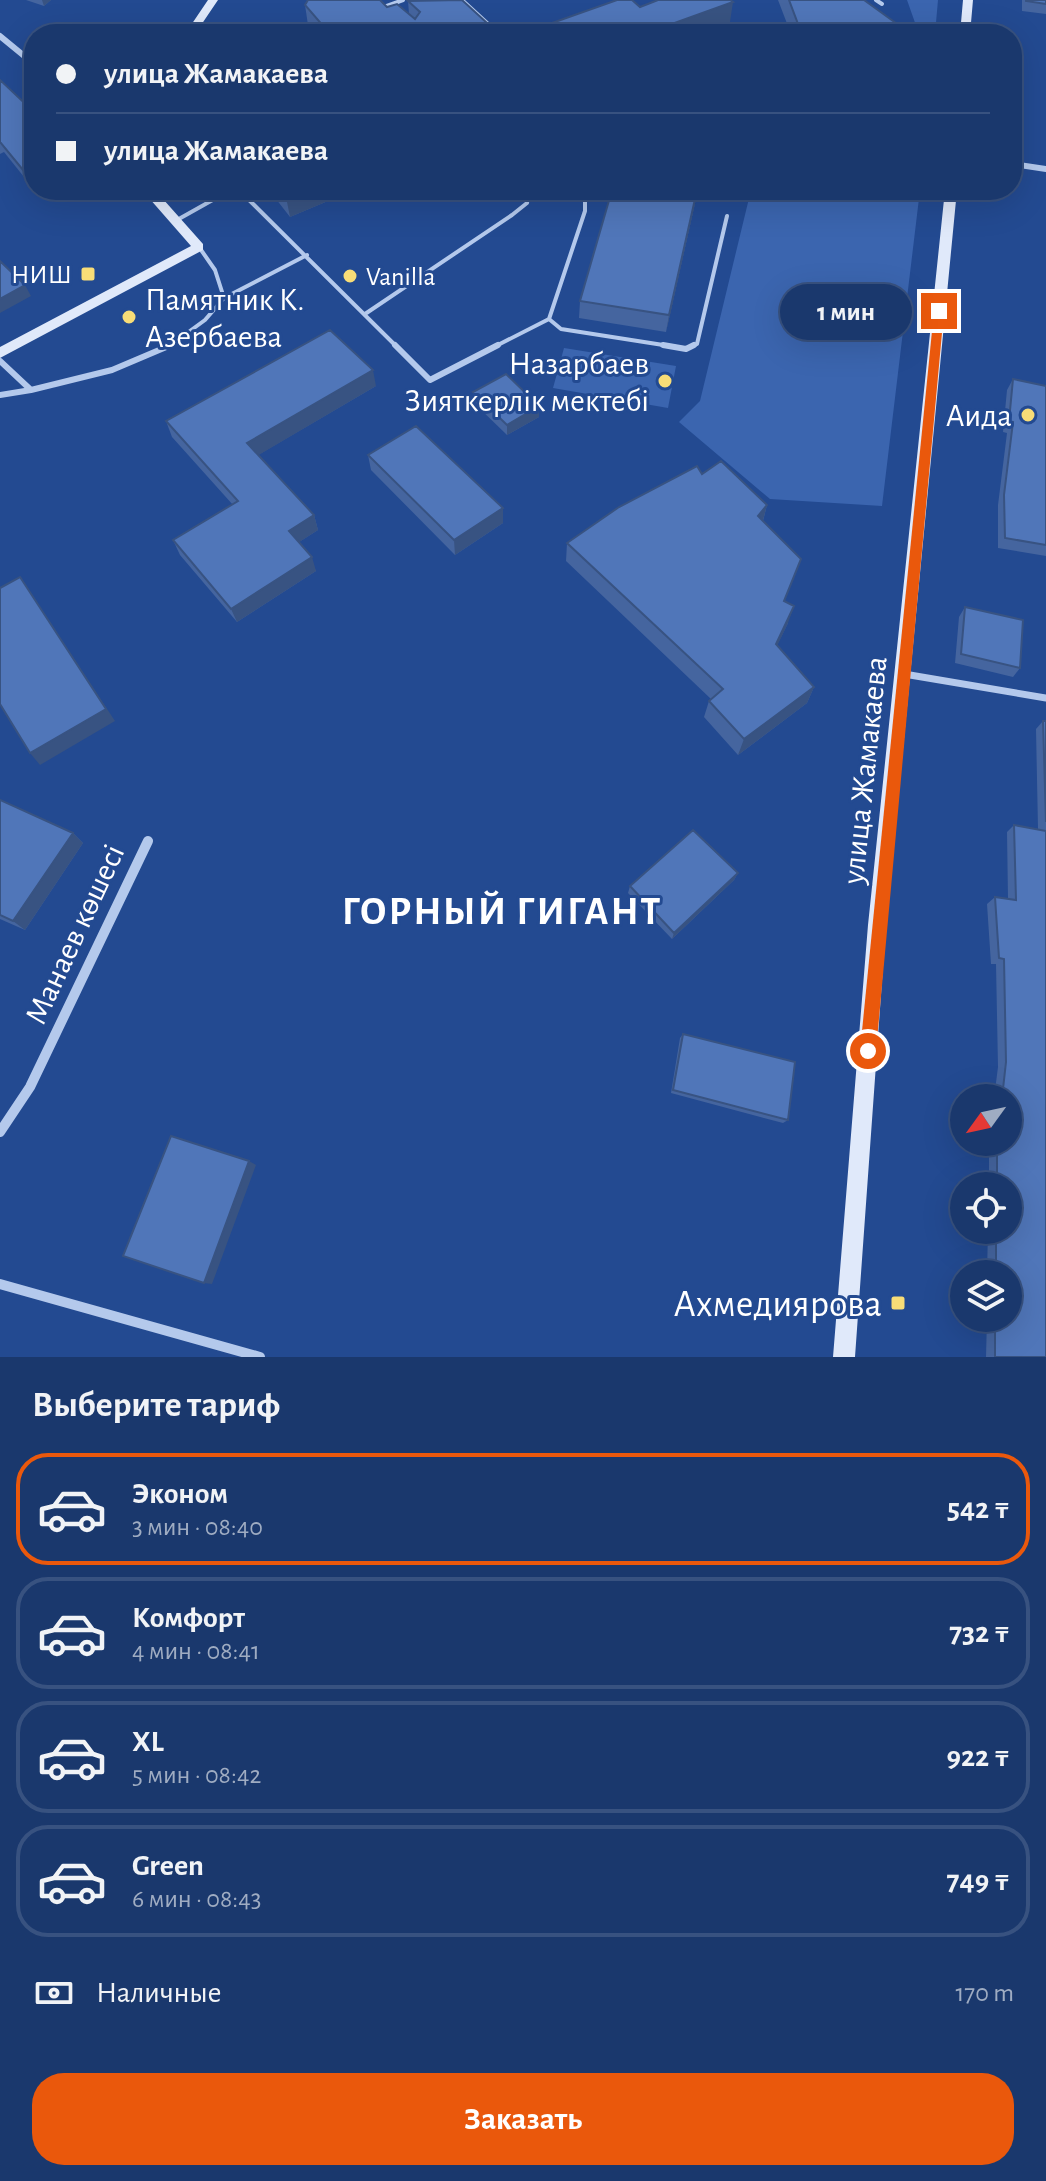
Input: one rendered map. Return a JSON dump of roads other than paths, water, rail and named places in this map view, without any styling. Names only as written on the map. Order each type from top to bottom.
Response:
[{"type":"street","points":[[197,24],[213,0]]},
{"type":"street","points":[[966,24],[968,0]]},
{"type":"street","points":[[0,36],[24,56]]},
{"type":"street","points":[[1022,165],[1046,169]]},
{"type":"street","points":[[0,353],[199,247],[158,200]]},
{"type":"street","name":"улица Жамакаева","points":[[844,1357],[877,925],[950,200]]},
{"type":"street","points":[[904,674],[1046,698]]},
{"type":"street","name":"Манаев көшесі","points":[[0,1132],[30,1087],[148,841]]},
{"type":"street","points":[[0,1284],[260,1357]]},
{"type":"lane","points":[[391,10],[381,6],[403,0]]},
{"type":"lane","points":[[462,0],[488,24]]},
{"type":"lane","points":[[876,0],[882,4]]},
{"type":"lane","points":[[249,200],[430,380],[549,319],[585,211],[585,200]]},
{"type":"lane","points":[[365,314],[512,215],[527,200]]},
{"type":"lane","points":[[177,220],[211,201]]},
{"type":"lane","points":[[549,319],[561,329],[686,349],[697,344],[727,216]]},
{"type":"lane","points":[[199,247],[215,270],[224,298]]},
{"type":"lane","points":[[0,395],[31,390],[144,360],[181,342],[209,319],[224,298],[307,255]]},
{"type":"lane","points":[[0,361],[31,390]]},
{"type":"place","name":"НИШ","points":[[88,274]]},
{"type":"place","name":"Vanilla","points":[[350,276]]},
{"type":"place","name":"Памятник К. Азербаева","points":[[129,317]]},
{"type":"place","name":"Назарбаев Зияткерлік мектебі","points":[[665,381]]},
{"type":"place","name":"Аида","points":[[1028,415]]},
{"type":"place","name":"Ахмедиярова","points":[[898,1303]]},
{"type":"district","name":"ГОРНЫЙ ГИГАНТ","points":[[502,910]]}]
